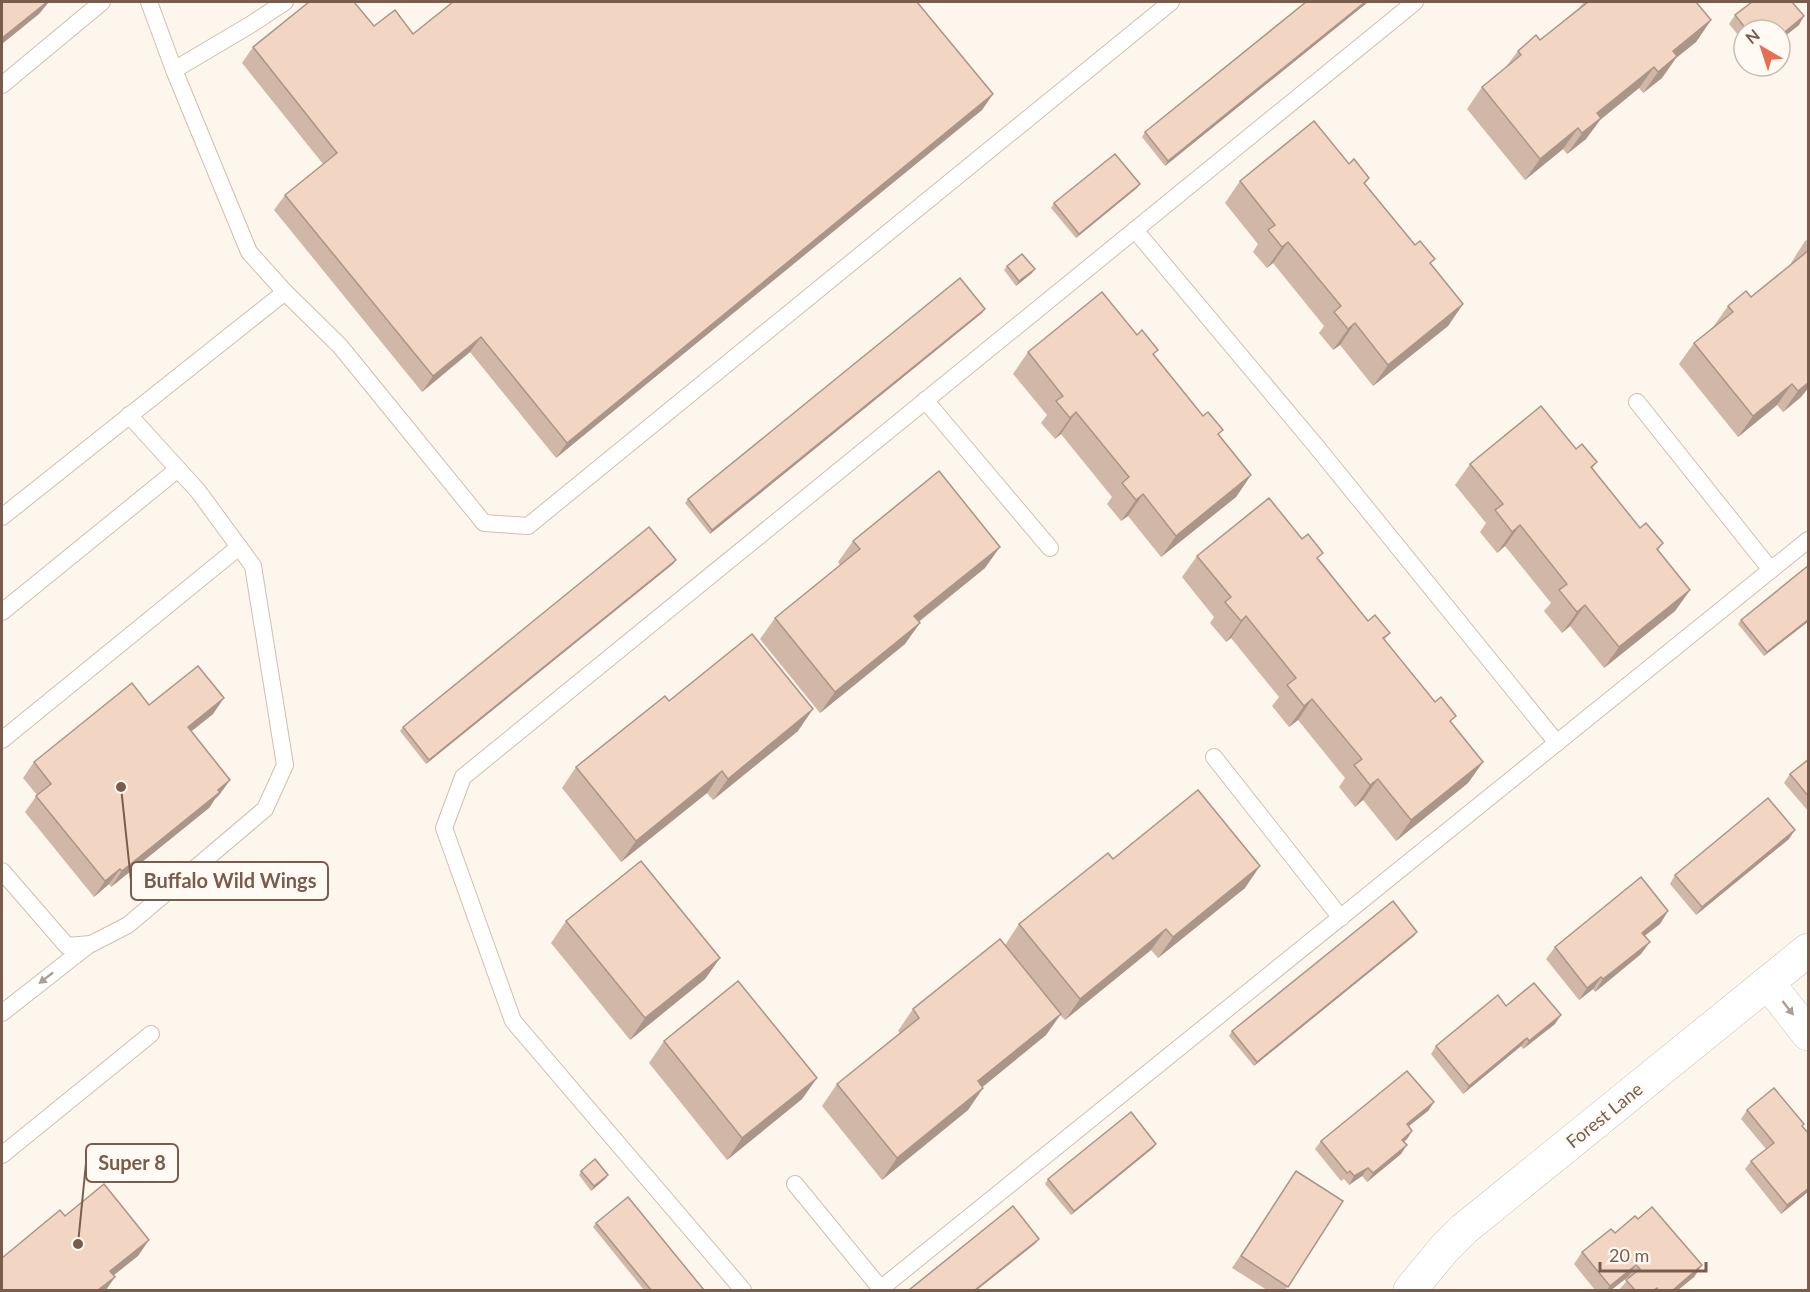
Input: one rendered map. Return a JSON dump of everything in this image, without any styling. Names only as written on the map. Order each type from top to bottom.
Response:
[{"type":"street","name":"Forest Lane","points":[[1410,1290],[1464,1229],[1809,950]]},
{"type":"street","points":[[1768,982],[1809,1034]]},
{"type":"lane","points":[[148,2],[249,252],[285,292],[340,346],[484,523],[528,526],[1171,2]]},
{"type":"lane","points":[[174,70],[285,2]]},
{"type":"lane","points":[[743,1290],[513,1021],[444,828],[463,777],[1415,2]]},
{"type":"lane","points":[[2,85],[98,3]]},
{"type":"lane","points":[[1135,230],[1316,446],[1557,743]]},
{"type":"lane","points":[[2,517],[285,292]]},
{"type":"lane","points":[[926,400],[1050,548]]},
{"type":"lane","points":[[1637,402],[1771,570]]},
{"type":"lane","points":[[2,1013],[91,944],[128,925],[265,809],[285,765],[253,566],[198,491],[129,415]]},
{"type":"lane","points":[[2,612],[178,469]]},
{"type":"lane","points":[[795,1184],[880,1289],[1809,540]]},
{"type":"lane","points":[[2,740],[239,547]]},
{"type":"lane","points":[[1214,757],[1341,918]]},
{"type":"lane","points":[[2,871],[67,946],[91,944]]},
{"type":"lane","points":[[2,1155],[152,1034]]},
{"type":"building","points":[[2,2],[47,2],[2,38]]},
{"type":"building","points":[[309,2],[354,2],[374,26],[395,10],[413,34],[453,2],[917,2],[993,94],[567,443],[481,337],[433,376],[285,195],[337,153],[253,47]]},
{"type":"building","points":[[1306,2],[1365,2],[1168,161],[1145,132]]},
{"type":"building","points":[[1588,2],[1696,2],[1711,20],[1673,51],[1677,56],[1658,72],[1654,67],[1597,113],[1601,118],[1582,133],[1578,128],[1540,159],[1482,87],[1521,55],[1518,51],[1536,35],[1540,40]]},
{"type":"building","points":[[1752,2],[1792,2],[1804,16],[1792,26],[1792,18],[1737,18],[1735,15]]},
{"type":"building","points":[[1314,121],[1349,164],[1354,159],[1369,178],[1364,183],[1415,245],[1420,241],[1435,259],[1430,263],[1463,304],[1388,365],[1355,323],[1348,329],[1334,312],[1341,306],[1288,242],[1282,247],[1268,230],[1275,225],[1240,181]]},
{"type":"building","points":[[1115,154],[1140,184],[1079,234],[1054,203]]},
{"type":"building","points":[[1809,250],[1809,382],[1798,391],[1792,384],[1753,416],[1694,343],[1733,312],[1728,306],[1746,291],[1751,297]]},
{"type":"building","points":[[1022,254],[1035,269],[1019,281],[1007,266]]},
{"type":"building","points":[[960,278],[985,309],[712,530],[688,499]]},
{"type":"building","points":[[1102,292],[1137,335],[1142,330],[1158,350],[1153,354],[1203,416],[1208,412],[1223,430],[1218,434],[1251,475],[1176,536],[1143,494],[1136,500],[1122,483],[1129,477],[1076,412],[1070,418],[1056,401],[1063,396],[1028,352]]},
{"type":"building","points":[[1541,406],[1576,449],[1582,444],[1597,462],[1591,467],[1640,528],[1646,523],[1663,543],[1657,549],[1690,590],[1619,647],[1585,605],[1577,612],[1559,590],[1567,584],[1520,525],[1512,532],[1495,510],[1503,504],[1470,464]]},
{"type":"building","points":[[939,471],[1000,547],[914,616],[920,623],[835,692],[775,618],[860,549],[853,541]]},
{"type":"building","points":[[1269,498],[1302,539],[1308,534],[1323,553],[1317,558],[1368,621],[1375,615],[1390,633],[1383,638],[1435,702],[1441,697],[1456,716],[1450,721],[1483,762],[1411,820],[1378,779],[1370,785],[1354,765],[1362,759],[1312,699],[1304,706],[1287,685],[1296,678],[1246,616],[1241,621],[1225,602],[1231,597],[1197,556]]},
{"type":"building","points":[[649,527],[676,560],[429,760],[403,727]]},
{"type":"building","points":[[1809,565],[1809,619],[1767,652],[1741,620]]},
{"type":"building","points":[[752,634],[813,709],[728,779],[722,771],[636,841],[576,767],[665,696],[669,701]]},
{"type":"building","points":[[198,666],[224,698],[188,727],[230,780],[218,790],[220,792],[122,871],[120,869],[105,881],[36,796],[51,784],[34,762],[132,683],[149,705]]},
{"type":"building","points":[[1809,759],[1809,797],[1790,774]]},
{"type":"building","points":[[1198,790],[1260,866],[1173,937],[1166,929],[1080,999],[1019,924],[1108,853],[1113,859]]},
{"type":"building","points":[[1768,798],[1795,830],[1702,907],[1675,875]]},
{"type":"building","points":[[641,861],[720,958],[645,1018],[566,921]]},
{"type":"building","points":[[1641,877],[1668,911],[1642,933],[1650,942],[1603,979],[1601,977],[1587,988],[1555,947]]},
{"type":"building","points":[[1393,901],[1417,932],[1257,1062],[1232,1031]]},
{"type":"building","points":[[1000,939],[1061,1014],[978,1081],[983,1088],[897,1158],[837,1084],[919,1018],[913,1009]]},
{"type":"building","points":[[738,981],[817,1078],[742,1138],[664,1041]]},
{"type":"building","points":[[1534,983],[1561,1015],[1529,1041],[1527,1038],[1469,1086],[1436,1046],[1498,995],[1506,1006]]},
{"type":"building","points":[[1407,1071],[1434,1102],[1407,1124],[1412,1131],[1402,1140],[1407,1145],[1373,1173],[1368,1168],[1354,1176],[1350,1171],[1347,1173],[1321,1141]]},
{"type":"building","points":[[1774,1088],[1804,1124],[1802,1126],[1809,1134],[1809,1188],[1787,1205],[1751,1161],[1774,1143],[1747,1110]]},
{"type":"building","points":[[1131,1112],[1156,1144],[1074,1211],[1048,1179]]},
{"type":"building","points":[[595,1159],[608,1175],[594,1186],[581,1171]]},
{"type":"building","points":[[1296,1171],[1343,1201],[1288,1287],[1241,1256]]},
{"type":"building","points":[[104,1184],[149,1240],[110,1271],[115,1277],[98,1290],[2,1290],[2,1258],[60,1210],[65,1216]]},
{"type":"building","points":[[628,1197],[704,1290],[651,1290],[596,1223]]},
{"type":"building","points":[[1013,1206],[1039,1239],[975,1290],[909,1290]]},
{"type":"building","points":[[1652,1207],[1702,1265],[1673,1290],[1658,1290],[1657,1288],[1635,1290],[1626,1280],[1640,1269],[1636,1265],[1610,1286],[1582,1252],[1611,1229],[1615,1233],[1635,1216],[1638,1219]]},
{"type":"place","name":"Buffalo Wild Wings","points":[[121,787]]},
{"type":"place","name":"Super 8","points":[[78,1244]]}]
